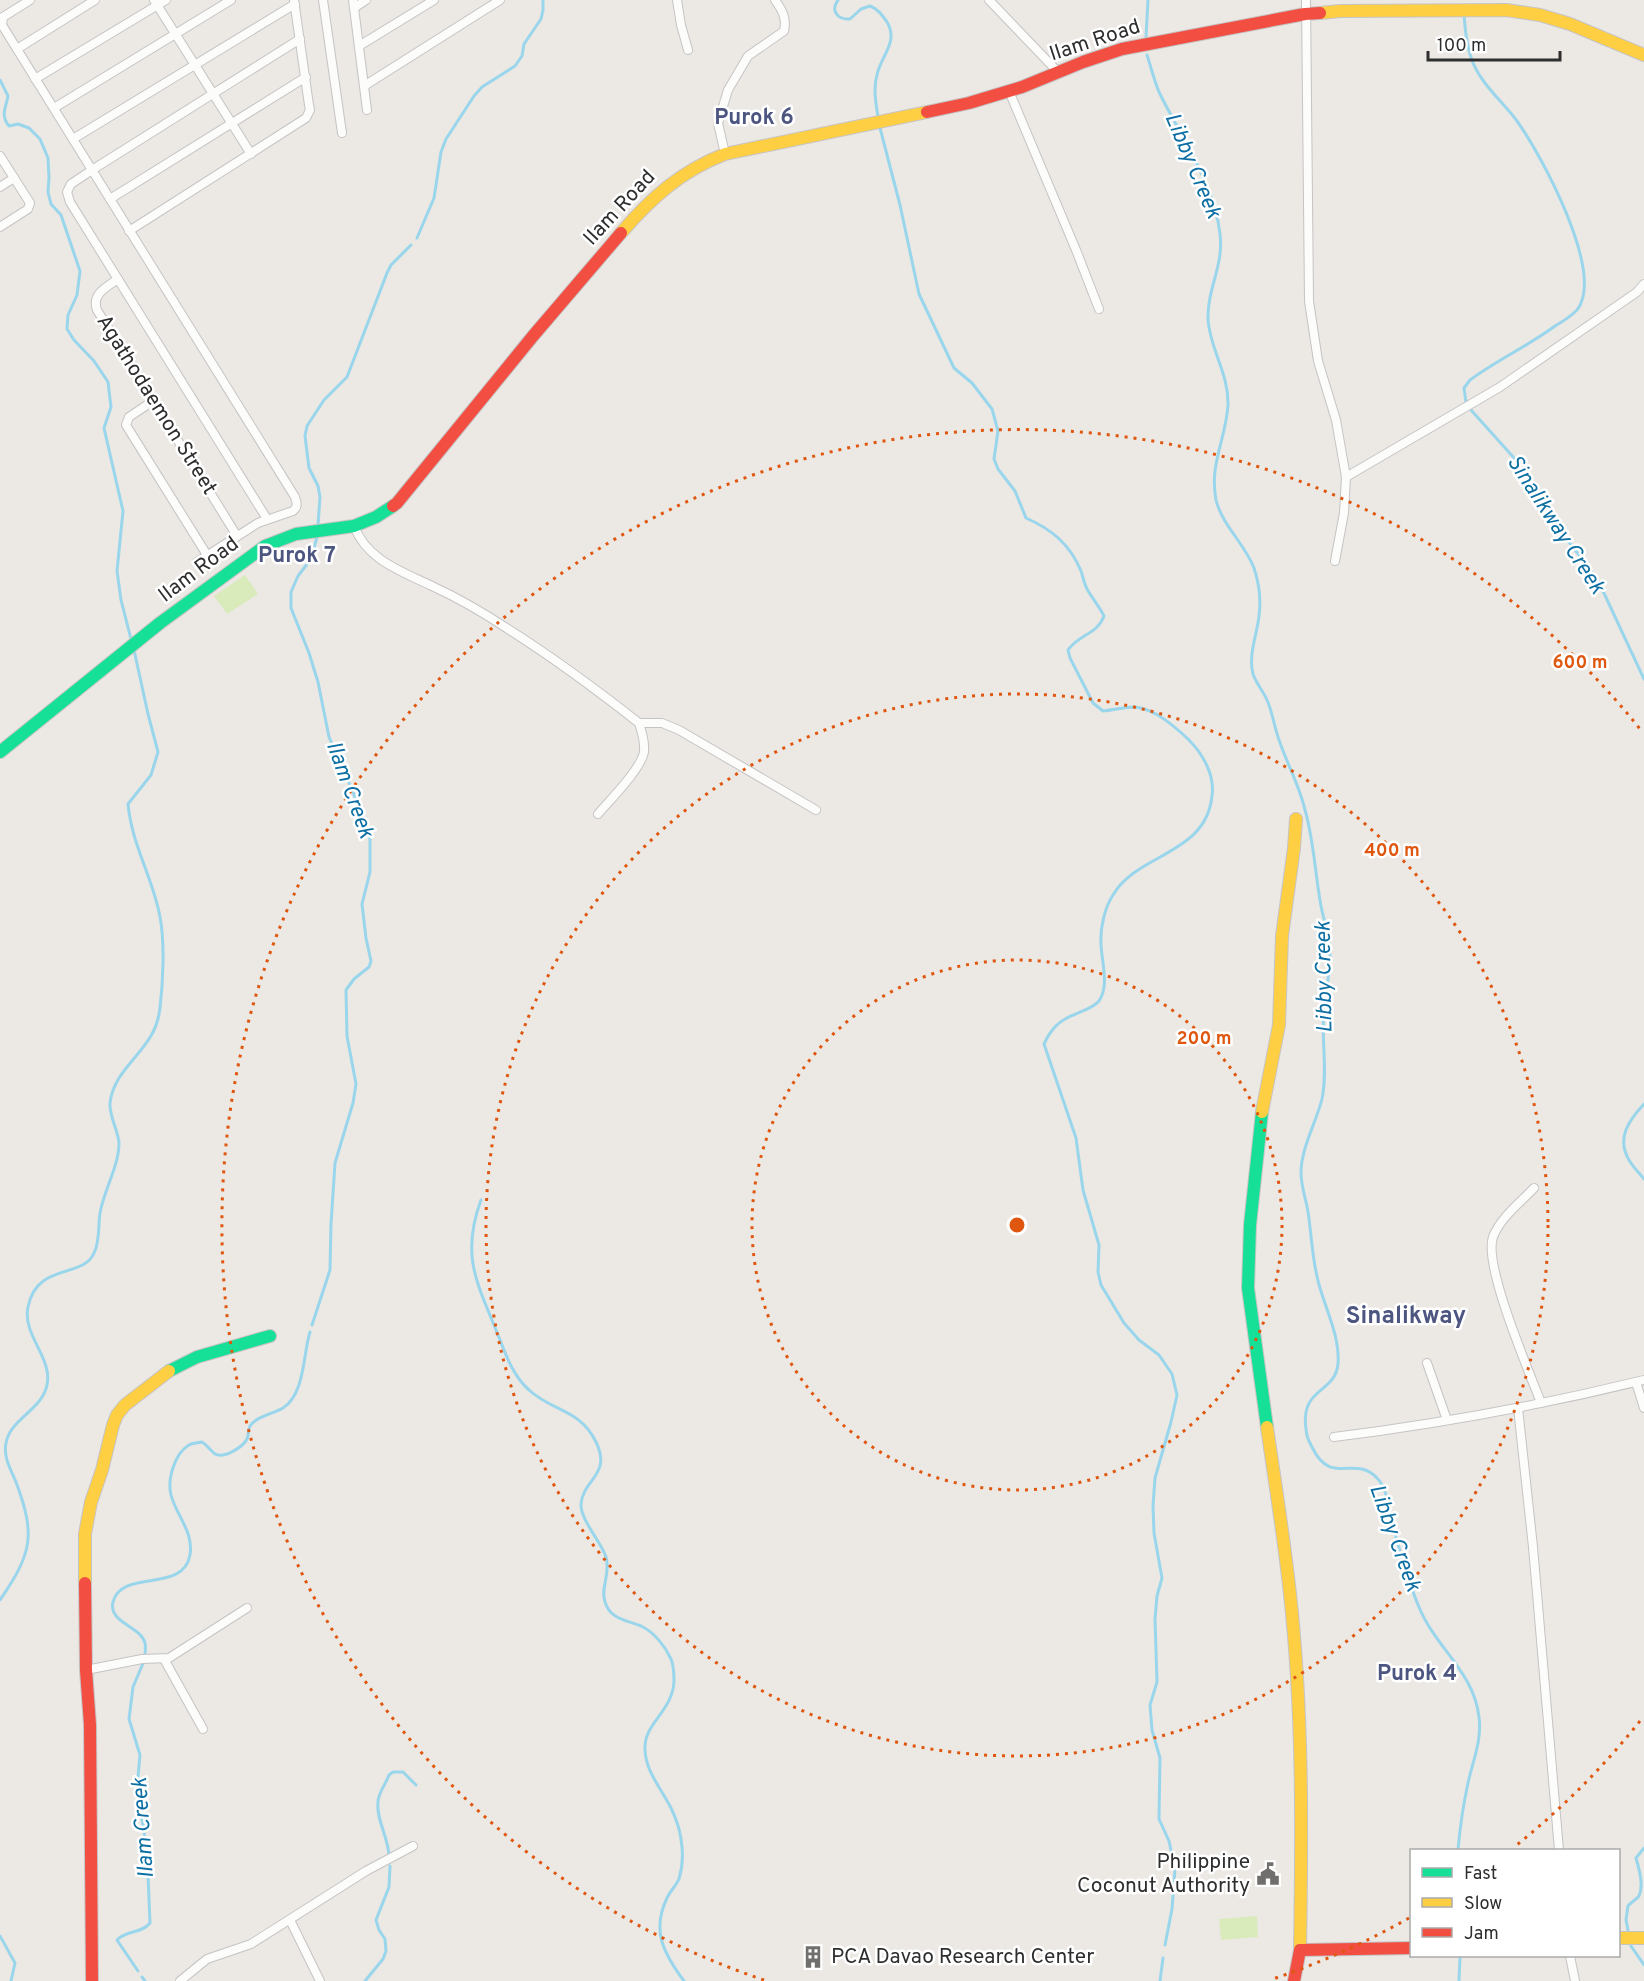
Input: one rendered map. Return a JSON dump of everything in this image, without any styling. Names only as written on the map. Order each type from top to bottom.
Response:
[{"type":"street","points":[[30,0],[2,19],[2,25],[297,503],[293,511],[267,519],[197,562]]},
{"type":"street","points":[[17,49],[94,0]]},
{"type":"street","points":[[36,79],[156,3],[166,0]]},
{"type":"street","points":[[54,108],[231,0]]},
{"type":"street","points":[[323,0],[342,133]]},
{"type":"street","points":[[366,0],[353,4],[367,110]]},
{"type":"street","points":[[359,46],[434,0]]},
{"type":"street","points":[[364,86],[500,0]]},
{"type":"street","points":[[677,0],[688,50]]},
{"type":"street","points":[[725,154],[718,123],[724,100],[748,56],[784,31],[784,14],[775,0]]},
{"type":"street","points":[[989,0],[1058,72]]},
{"type":"street","points":[[1306,0],[1310,302],[1318,361],[1336,420],[1346,477],[1344,513],[1335,561]]},
{"type":"street","points":[[73,139],[295,2],[310,110],[308,114],[302,122],[129,231]]},
{"type":"street","points":[[156,3],[251,154]]},
{"type":"street","name":"Ilam Road","points":[[0,752],[143,636],[265,546],[296,534],[354,526],[376,517],[396,503],[533,336],[656,194],[691,168],[725,154],[909,117],[1009,91],[1122,50],[1305,14],[1340,11],[1506,10],[1540,15],[1570,24],[1644,55]]},
{"type":"street","points":[[267,519],[68,197],[68,188],[92,170],[300,39]]},
{"type":"street","points":[[110,199],[306,77]]},
{"type":"street","points":[[1009,91],[1099,309]]},
{"type":"street","points":[[0,156],[30,206],[26,211],[0,227]]},
{"type":"street","points":[[0,187],[14,178]]},
{"type":"street","name":"Agathodaemon Street","points":[[118,279],[98,294],[95,299],[100,316],[237,536]]},
{"type":"street","points":[[1346,477],[1500,387],[1637,292],[1644,284]]},
{"type":"street","points":[[153,401],[129,417],[126,425],[207,555]]},
{"type":"street","points":[[354,526],[365,546],[381,560],[506,627],[559,662],[639,723],[644,738],[644,751],[640,763],[598,814]]},
{"type":"street","points":[[639,723],[662,723],[679,730],[816,810]]},
{"type":"street","points":[[1294,1981],[1300,1950],[1302,1802],[1292,1617],[1248,1288],[1250,1225],[1256,1165],[1264,1096],[1279,1025],[1282,936],[1296,819]]},
{"type":"street","points":[[1534,1188],[1498,1227],[1493,1237],[1491,1260],[1497,1283],[1541,1403]]},
{"type":"street","points":[[92,1981],[90,1725],[86,1670],[86,1526],[91,1502],[117,1415],[140,1392],[165,1373],[197,1357],[270,1336]]},
{"type":"street","points":[[1427,1363],[1446,1420]]},
{"type":"street","points":[[1334,1437],[1518,1408],[1640,1381],[1644,1408]]},
{"type":"street","points":[[1518,1408],[1533,1547],[1559,1849]]},
{"type":"street","points":[[86,1670],[149,1658],[164,1659],[174,1656],[247,1608]]},
{"type":"street","points":[[164,1659],[203,1729]]},
{"type":"street","points":[[180,1981],[207,1959],[252,1944],[366,1871],[413,1846]]},
{"type":"street","points":[[290,1920],[320,1981]]},
{"type":"street","points":[[1620,1938],[1644,1938]]},
{"type":"street","points":[[1300,1950],[1410,1948]]},
{"type":"street","points":[[1570,1957],[1575,1981]]},
{"type":"green space","points":[[245,575],[258,594],[227,614],[214,596]]},
{"type":"green space","points":[[1257,1916],[1258,1937],[1221,1940],[1219,1919]]},
{"type":"waterway","name":"Ilam Creek","points":[[417,238],[434,198],[441,152],[446,139],[482,87],[515,66],[522,56],[524,44],[541,19],[543,0]]},
{"type":"waterway","points":[[838,0],[835,11],[842,18],[850,19],[861,9],[870,6],[882,15],[890,29],[890,42],[876,80],[875,96],[878,117]]},
{"type":"waterway","name":"Libby Creek","points":[[1146,37],[1148,0]]},
{"type":"waterway","name":"Sinalikway Creek","points":[[1464,14],[1468,45],[1477,71],[1517,121],[1554,185],[1567,214],[1583,269],[1584,293],[1577,310],[1569,317],[1470,380],[1464,388],[1466,402]]},
{"type":"waterway","name":"Libby Creek","points":[[1147,55],[1159,92],[1204,179],[1217,216],[1221,246],[1208,308],[1208,320],[1209,331],[1226,383],[1228,405],[1216,463],[1214,487],[1216,500],[1223,518],[1250,559],[1256,574],[1260,604],[1252,652],[1253,674],[1269,704],[1281,746],[1302,800],[1330,947],[1323,1022],[1324,1088],[1303,1154],[1301,1173],[1315,1269],[1335,1335],[1338,1364],[1336,1374],[1331,1381],[1308,1405],[1307,1434],[1319,1459],[1327,1465],[1335,1468],[1368,1471],[1381,1483],[1386,1493],[1404,1566],[1419,1607],[1434,1635],[1470,1686],[1476,1701],[1480,1726],[1468,1783],[1458,1849]]},
{"type":"waterway","points":[[0,80],[8,96],[4,111],[6,122],[9,126],[18,124],[29,128],[40,139],[48,158],[48,192],[51,204],[61,215],[80,271],[77,295],[68,315],[67,329],[108,382],[111,407],[104,428],[123,511],[117,571],[121,600],[131,639]]},
{"type":"waterway","points":[[880,128],[900,205],[919,294],[954,368],[972,383],[992,409],[998,431],[994,459],[998,469],[1015,491],[1026,518],[1059,538],[1077,561],[1087,589],[1104,616],[1097,627],[1072,645],[1068,650],[1070,658],[1093,703],[1103,711],[1127,707],[1142,708],[1164,719],[1188,739],[1198,751],[1207,765],[1212,780],[1212,796],[1207,815],[1197,830],[1184,842],[1124,881],[1110,900],[1101,931],[1104,988],[1099,1001],[1060,1022],[1044,1044],[1076,1138],[1083,1190],[1099,1245],[1098,1272],[1101,1285],[1124,1323],[1139,1340],[1159,1355],[1172,1374],[1177,1395],[1155,1478],[1153,1506],[1154,1533],[1162,1578],[1157,1596],[1155,1619],[1157,1682],[1150,1705],[1152,1730],[1160,1758],[1159,1819],[1169,1841],[1175,1869],[1172,1909],[1165,1945]]},
{"type":"waterway","name":"Ilam Creek","points":[[318,525],[320,497],[318,486],[309,468],[305,436],[307,426],[324,400],[347,377],[387,273],[391,265],[411,245]]},
{"type":"waterway","name":"Sinalikway Creek","points":[[1471,410],[1515,459],[1542,508],[1587,565],[1603,591],[1644,679]]},
{"type":"waterway","name":"Ilam Creek","points":[[312,1325],[330,1270],[335,1163],[353,1103],[356,1084],[347,1036],[346,990],[354,979],[369,967],[371,961],[362,904],[370,872],[370,838],[329,737],[318,682],[291,608],[291,592],[298,576],[311,559],[317,537]]},
{"type":"waterway","points":[[0,1600],[19,1569],[28,1544],[26,1517],[7,1458],[6,1443],[13,1427],[44,1394],[48,1375],[46,1365],[29,1327],[28,1307],[33,1293],[41,1283],[50,1277],[80,1266],[88,1261],[96,1249],[102,1204],[114,1169],[119,1143],[110,1108],[112,1093],[121,1075],[147,1043],[160,1008],[163,962],[160,917],[134,834],[128,804],[151,775],[158,752],[134,650]]},
{"type":"waterway","name":"Sinalikway Creek","points":[[1644,1104],[1629,1123],[1624,1137],[1625,1152],[1634,1168],[1644,1179]]},
{"type":"waterway","points":[[481,1200],[472,1238],[474,1270],[510,1365],[529,1390],[582,1423],[590,1431],[600,1453],[599,1470],[586,1488],[581,1504],[587,1523],[606,1557],[604,1597],[607,1608],[615,1615],[641,1626],[655,1636],[666,1649],[673,1664],[673,1691],[646,1738],[645,1755],[650,1771],[673,1813],[681,1837],[682,1867],[678,1882],[668,1895],[662,1910],[660,1932],[666,1952],[684,1981]]},
{"type":"waterway","name":"Ilam Creek","points":[[145,1656],[142,1637],[115,1615],[113,1602],[119,1592],[128,1586],[165,1578],[185,1567],[191,1547],[170,1489],[171,1474],[176,1460],[184,1449],[193,1443],[202,1442],[219,1455],[237,1449],[245,1442],[249,1427],[253,1423],[290,1402],[299,1384],[310,1332]]},
{"type":"waterway","name":"Ilam Creek","points":[[138,1971],[117,1940],[150,1923],[147,1851],[137,1788],[140,1755],[129,1719],[133,1687],[144,1661]]},
{"type":"waterway","points":[[389,1855],[379,1815],[379,1795],[389,1775],[393,1772],[403,1772],[416,1785]]},
{"type":"waterway","name":"Sinalikway Creek","points":[[1628,1930],[1626,1920],[1628,1906],[1639,1896],[1641,1887],[1636,1858],[1644,1848]]},
{"type":"waterway","points":[[365,1981],[383,1959],[386,1951],[385,1939],[376,1920],[389,1887],[390,1866]]},
{"type":"waterway","points":[[0,1936],[15,1963],[11,1981]]},
{"type":"waterway","name":"Sinalikway Creek","points":[[1631,1946],[1644,1965]]},
{"type":"waterway","name":"Libby Creek","points":[[1459,1981],[1460,1957]]},
{"type":"waterway","points":[[1160,1981],[1163,1958]]},
{"type":"waterway","name":"Ilam Creek","points":[[142,1977],[145,1981]]},
{"type":"traffic: fast","points":[[0,752],[160,623],[265,546],[296,534],[354,526],[376,517],[393,506]]},
{"type":"traffic: fast","points":[[1262,1112],[1250,1225],[1248,1288],[1267,1427]]},
{"type":"traffic: fast","points":[[169,1371],[197,1357],[270,1336]]},
{"type":"traffic: slow","points":[[1320,13],[1506,10],[1540,15],[1570,24],[1644,55]]},
{"type":"traffic: slow","points":[[621,233],[655,197],[681,177],[725,154],[927,112]]},
{"type":"traffic: slow","points":[[1262,1112],[1279,1025],[1282,936],[1296,819]]},
{"type":"traffic: slow","points":[[85,1583],[85,1534],[91,1502],[113,1425],[125,1405],[169,1371]]},
{"type":"traffic: slow","points":[[1267,1427],[1288,1573],[1297,1683],[1301,1816],[1300,1950]]},
{"type":"traffic: slow","points":[[1620,1938],[1644,1938]]},
{"type":"traffic: jam","points":[[927,112],[969,103],[1022,87],[1122,49],[1320,13]]},
{"type":"traffic: jam","points":[[393,506],[621,233]]},
{"type":"traffic: jam","points":[[85,1583],[86,1670],[90,1725],[92,1981]]},
{"type":"traffic: jam","points":[[1294,1981],[1300,1950],[1410,1948]]},
{"type":"place","name":"Philippine Coconut Authority","points":[[1268,1874]]},
{"type":"place","name":"PCA Davao Research Center","points":[[813,1957]]},
{"type":"district","name":"Purok 6","points":[[754,118]]},
{"type":"district","name":"Purok 7","points":[[297,556]]},
{"type":"district","name":"Sinalikway","points":[[1406,1317]]},
{"type":"district","name":"Purok 4","points":[[1417,1674]]}]
